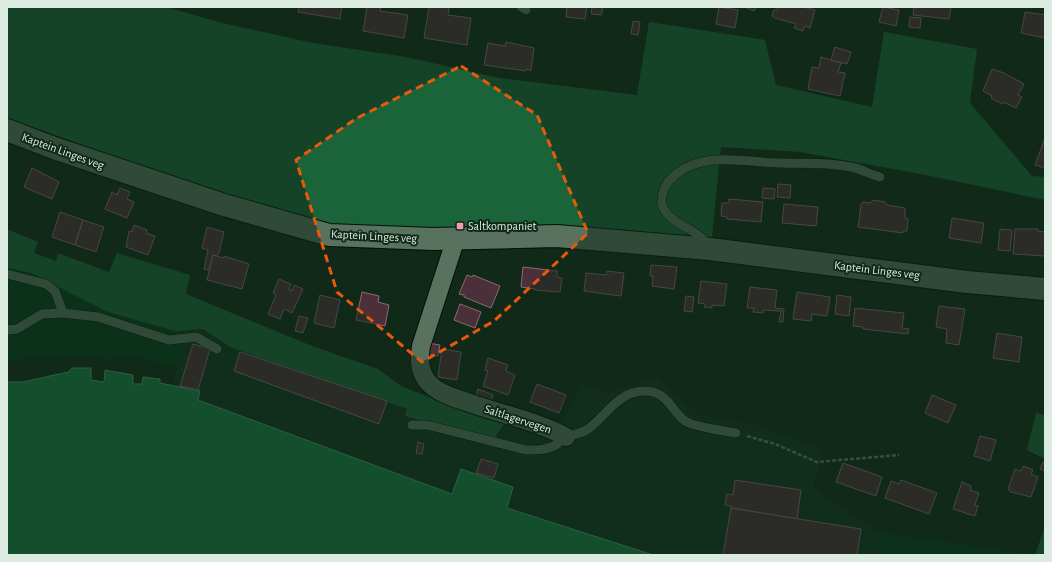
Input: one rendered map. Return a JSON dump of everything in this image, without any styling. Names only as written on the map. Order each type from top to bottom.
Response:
[{"type":"street","name":"Kaptein Linges veg","points":[[7,130],[54,148],[222,204],[329,235],[381,238],[557,236],[710,249],[982,284],[1045,289]]},
{"type":"street","name":"Saltlagervegen","points":[[456,238],[452,256],[421,346],[420,365],[423,374],[428,382],[444,394],[494,412],[556,431],[566,437]]},
{"type":"lane","points":[[710,249],[700,235],[675,221],[666,212],[662,203],[662,193],[667,184],[681,170],[692,164],[710,160],[732,160],[781,164],[808,162],[856,168],[880,178]]},
{"type":"lane","points":[[7,274],[30,279],[50,287],[55,291],[64,313]]},
{"type":"lane","points":[[7,330],[17,329],[42,314],[64,313],[98,317],[169,340],[196,337],[217,349]]},
{"type":"lane","name":"Saltlagervegen","points":[[566,437],[579,435],[588,429],[607,410],[623,397],[632,393],[644,391],[661,395],[688,422],[736,433]]},
{"type":"lane","points":[[412,425],[427,425],[447,429],[526,450],[546,449],[556,445],[566,437]]},
{"type":"path","points":[[736,433],[775,444],[818,462],[899,455]]},
{"type":"highlighted area","points":[[461,66],[537,115],[588,233],[494,321],[422,362],[337,292],[296,160],[357,118]]},
{"type":"shaded area","points":[[7,7],[166,7],[222,23],[313,43],[406,57],[499,78],[637,95],[649,22],[765,40],[776,85],[872,107],[884,32],[977,49],[970,103],[1032,176],[1045,177],[1045,200],[921,174],[800,152],[721,147],[712,238],[554,226],[331,228],[224,195],[7,118]]},
{"type":"shaded area","points":[[9,230],[38,242],[34,253],[56,261],[58,253],[109,272],[117,253],[190,275],[186,294],[312,346],[378,369],[401,386],[449,405],[504,424],[496,435],[499,442],[405,416],[407,409],[230,347],[203,329],[175,331],[108,312],[31,273],[7,268],[7,231]]},
{"type":"shaded area","points":[[7,268],[31,273],[108,312],[175,331],[188,330],[177,368],[157,362],[126,356],[109,359],[63,355],[7,360]]},
{"type":"shaded area","points":[[203,329],[230,347],[407,409],[405,416],[499,441],[496,435],[504,424],[563,424],[580,383],[607,394],[656,377],[699,415],[756,425],[824,449],[813,487],[877,532],[874,555],[653,555],[507,508],[513,487],[461,469],[453,494],[197,400],[200,391],[173,384],[188,330]]},
{"type":"shaded area","points":[[72,368],[91,368],[91,380],[104,382],[105,370],[133,375],[133,384],[142,384],[143,377],[160,379],[160,383],[200,391],[198,400],[452,494],[461,469],[513,487],[507,508],[653,555],[7,555],[7,382],[23,382],[68,372]]},
{"type":"shaded area","points":[[1036,413],[1045,415],[1045,459],[1027,450]]},
{"type":"shaded area","points":[[1045,527],[1045,555],[1035,555]]},
{"type":"shaded area","points":[[877,532],[1034,555],[874,555]]},
{"type":"building","points":[[299,7],[342,7],[340,19],[298,12]]},
{"type":"building","points":[[367,7],[381,7],[380,11],[408,15],[404,38],[363,31]]},
{"type":"building","points":[[429,7],[449,7],[448,15],[471,18],[467,45],[424,38]]},
{"type":"building","points":[[567,7],[587,7],[585,19],[566,17]]},
{"type":"building","points":[[592,7],[603,7],[601,15],[591,14]]},
{"type":"building","points":[[719,7],[738,10],[735,28],[716,24]]},
{"type":"building","points":[[744,7],[756,7],[754,11]]},
{"type":"building","points":[[778,7],[803,7],[815,10],[810,28],[805,26],[803,31],[794,28],[796,24],[775,18],[772,16],[774,10],[777,10]]},
{"type":"building","points":[[883,7],[899,10],[896,26],[879,22]]},
{"type":"building","points":[[914,7],[951,7],[949,19],[913,15]]},
{"type":"building","points":[[1025,12],[1045,15],[1045,38],[1021,33]]},
{"type":"building","points":[[910,17],[921,18],[920,28],[909,27]]},
{"type":"building","points":[[633,21],[640,22],[638,35],[631,34]]},
{"type":"building","points":[[506,42],[534,48],[531,70],[526,69],[526,71],[484,65],[488,43],[505,46]]},
{"type":"building","points":[[835,47],[851,52],[847,64],[831,60]]},
{"type":"building","points":[[821,57],[841,63],[838,72],[845,73],[840,96],[808,89],[812,67],[819,68]]},
{"type":"building","points":[[992,69],[1004,73],[1024,84],[1018,95],[1022,97],[1016,108],[1003,102],[1002,104],[991,98],[992,96],[983,91]]},
{"type":"building","points":[[1045,138],[1045,168],[1035,165]]},
{"type":"building","points":[[32,168],[59,182],[52,199],[24,187]]},
{"type":"building","points":[[778,184],[791,185],[790,198],[777,197]]},
{"type":"building","points":[[120,188],[130,192],[127,199],[134,202],[127,218],[105,209],[112,192],[117,195]]},
{"type":"building","points":[[763,188],[775,189],[774,199],[762,198]]},
{"type":"building","points":[[729,199],[763,202],[761,222],[727,219],[727,217],[721,216],[722,203],[729,203]]},
{"type":"building","points":[[873,200],[885,202],[887,205],[905,208],[905,218],[908,219],[907,231],[903,231],[903,233],[858,227],[861,204],[863,202],[870,203]]},
{"type":"building","points":[[784,204],[818,207],[816,226],[782,223]]},
{"type":"building","points":[[60,212],[83,220],[75,245],[52,237]]},
{"type":"building","points":[[952,218],[984,223],[981,243],[949,238]]},
{"type":"building","points":[[83,220],[104,227],[96,252],[75,245]]},
{"type":"building","points":[[134,225],[147,230],[146,233],[155,236],[148,255],[126,247],[129,231],[132,232]]},
{"type":"building","points":[[207,227],[224,232],[219,253],[217,256],[213,255],[209,270],[204,269],[208,250],[202,248]]},
{"type":"building","points":[[1000,229],[1012,230],[1010,251],[998,250]]},
{"type":"building","points":[[1015,229],[1038,229],[1038,231],[1045,232],[1045,256],[1013,254]]},
{"type":"building","points":[[213,255],[223,258],[224,256],[249,264],[242,289],[207,280]]},
{"type":"building","points":[[651,265],[677,267],[674,289],[652,286],[653,276],[650,276]]},
{"type":"building","points":[[523,267],[557,271],[557,277],[562,278],[560,292],[521,287]]},
{"type":"building","points":[[607,271],[624,273],[621,296],[584,291],[586,273],[606,275]]},
{"type":"building","points":[[467,275],[472,277],[473,275],[500,286],[491,308],[459,294]]},
{"type":"building","points":[[279,279],[291,284],[289,289],[292,291],[294,285],[303,289],[292,313],[284,309],[280,319],[268,314],[276,295],[273,293]]},
{"type":"building","points":[[701,281],[727,284],[724,306],[712,305],[712,308],[704,307],[705,304],[698,303]]},
{"type":"building","points":[[750,287],[777,290],[775,308],[784,309],[783,322],[779,322],[781,311],[763,310],[763,313],[753,312],[754,308],[747,308]]},
{"type":"building","points":[[362,292],[379,296],[378,302],[389,305],[385,326],[356,320]]},
{"type":"building","points":[[797,292],[830,297],[827,316],[812,314],[811,321],[793,319]]},
{"type":"building","points":[[320,295],[340,300],[334,328],[314,323]]},
{"type":"building","points":[[837,295],[851,297],[849,316],[835,314]]},
{"type":"building","points":[[686,296],[694,297],[692,312],[684,311]]},
{"type":"building","points":[[460,304],[481,312],[475,328],[454,320]]},
{"type":"building","points":[[939,306],[965,309],[959,345],[946,343],[947,329],[936,327]]},
{"type":"building","points":[[855,308],[904,313],[902,328],[909,329],[908,334],[863,329],[863,327],[853,326]]},
{"type":"building","points":[[299,316],[308,318],[303,333],[295,331]]},
{"type":"building","points":[[997,333],[1022,337],[1019,362],[993,358]]},
{"type":"building","points":[[428,343],[440,345],[438,356],[426,354]]},
{"type":"building","points":[[193,344],[210,349],[198,390],[180,386]]},
{"type":"building","points":[[442,349],[461,352],[457,380],[438,377]]},
{"type":"building","points":[[240,352],[387,401],[379,424],[234,371]]},
{"type":"building","points":[[488,358],[508,365],[506,371],[515,375],[508,395],[483,386],[488,371],[485,370]]},
{"type":"building","points":[[537,384],[566,395],[559,413],[530,402]]},
{"type":"building","points":[[478,389],[493,395],[490,404],[475,398]]},
{"type":"building","points":[[932,395],[956,405],[948,423],[925,413]]},
{"type":"building","points":[[980,436],[996,440],[990,461],[974,456]]},
{"type":"building","points":[[418,442],[424,444],[422,454],[416,453]]},
{"type":"building","points":[[481,459],[498,464],[494,478],[476,473]]},
{"type":"building","points":[[1043,462],[1045,462],[1045,471],[1040,469]]},
{"type":"building","points":[[843,463],[882,477],[876,496],[836,482]]},
{"type":"building","points":[[1023,466],[1033,470],[1031,474],[1038,477],[1031,497],[1011,492],[1008,489],[1015,469],[1021,471]]},
{"type":"building","points":[[735,480],[801,490],[797,519],[731,508],[731,506],[725,505],[727,494],[733,495]]},
{"type":"building","points":[[901,480],[937,493],[929,514],[885,498],[891,481],[899,484]]},
{"type":"building","points":[[962,482],[971,486],[970,490],[979,493],[975,505],[978,506],[975,516],[953,509]]},
{"type":"building","points":[[731,508],[861,529],[857,555],[723,555]]},
{"type":"place","name":"Saltkompaniet","points":[[460,226]]}]
